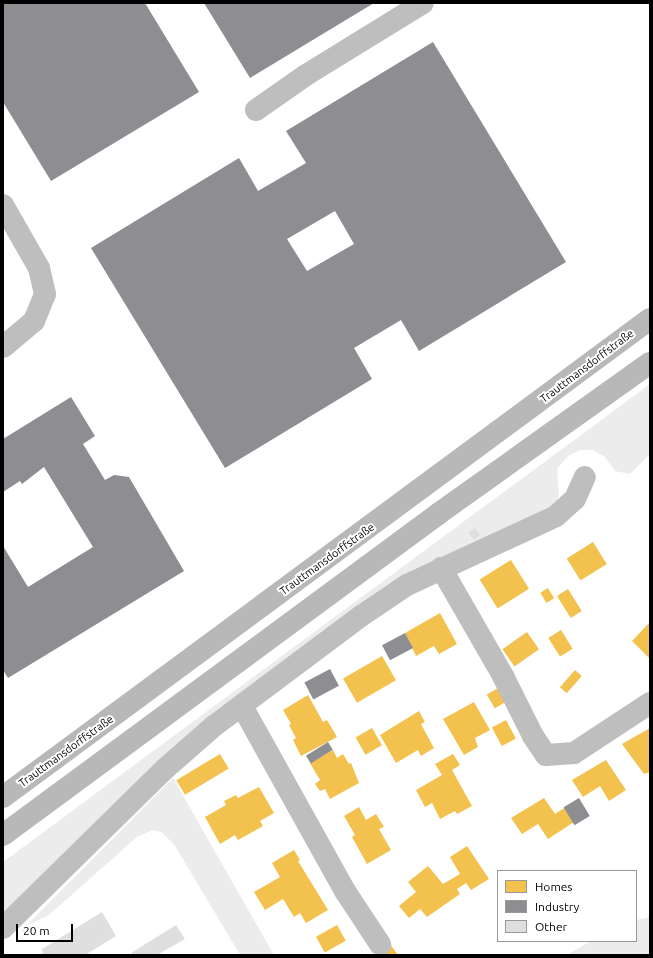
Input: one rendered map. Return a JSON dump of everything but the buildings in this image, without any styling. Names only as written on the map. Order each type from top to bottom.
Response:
[{"type":"main road","name":"Trauttmansdorffstraße","points":[[3,797],[650,319]]},
{"type":"main road","points":[[3,835],[438,514],[650,363]]},
{"type":"street","points":[[256,110],[306,75],[423,3]]},
{"type":"street","points":[[3,205],[39,268],[45,294],[34,321],[3,347]]},
{"type":"street","points":[[3,928],[166,768],[214,726],[386,599],[442,568],[556,516],[575,499],[585,477]]},
{"type":"street","points":[[442,568],[504,676],[532,736],[546,755],[574,753],[650,702]]},
{"type":"street","points":[[242,706],[345,891],[380,944]]},
{"type":"shaded area","points":[[650,384],[650,454],[630,474],[615,471],[605,457],[593,450],[580,450],[568,456],[557,469],[559,496],[556,504],[422,567],[3,915],[3,862]]},
{"type":"shaded area","points":[[173,778],[274,955],[240,955],[174,844],[161,832],[153,830],[137,837],[49,915],[26,926]]},
{"type":"shaded area","points":[[650,917],[650,955],[567,955],[589,942],[637,942],[637,920]]}]
